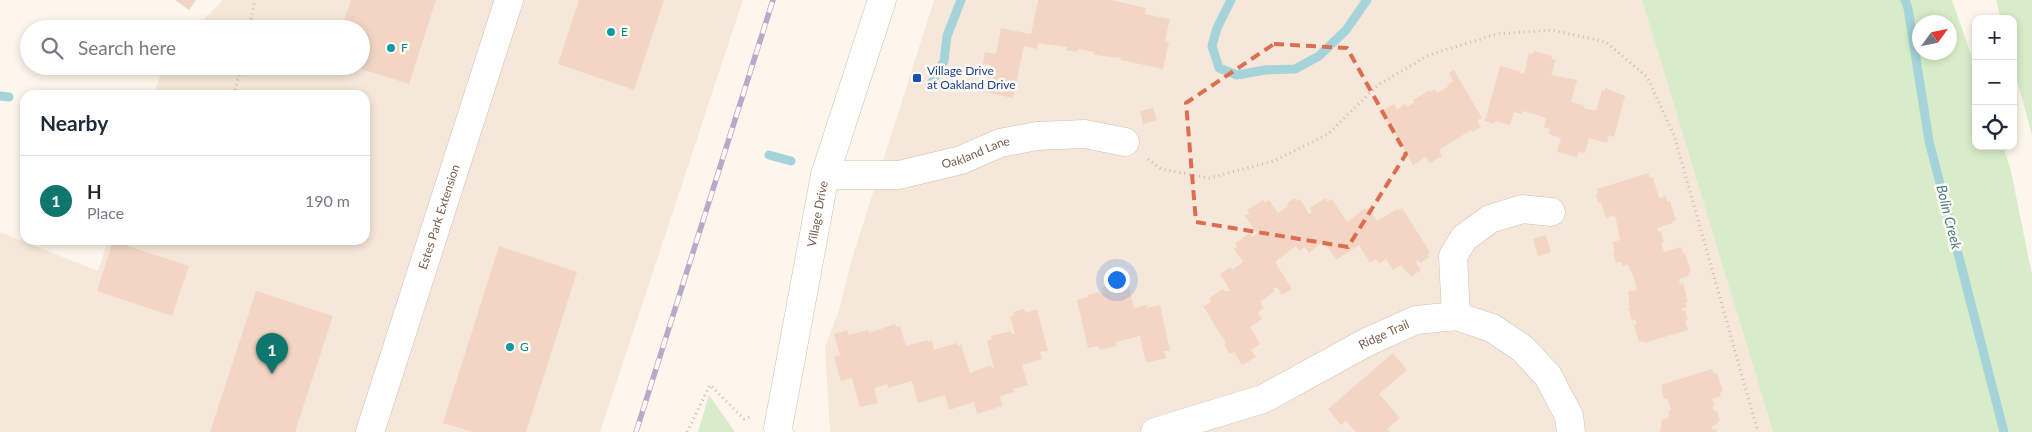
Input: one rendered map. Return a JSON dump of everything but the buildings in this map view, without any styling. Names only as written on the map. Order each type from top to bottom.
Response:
[{"type":"street","name":"Estes Park Extension","points":[[370,432],[509,0]]},
{"type":"street","name":"Village Drive","points":[[780,420],[825,175],[882,0]]},
{"type":"street","name":"Oakland Lane","points":[[825,175],[899,175],[961,160],[1000,143],[1037,136],[1085,134],[1125,142]]},
{"type":"street","points":[[1456,316],[1453,256],[1464,238],[1490,219],[1522,209],[1551,212]]},
{"type":"street","name":"Ridge Trail","points":[[1155,432],[1263,399],[1367,342],[1416,320],[1456,316],[1492,328],[1523,349],[1548,376],[1569,416],[1571,432]]},
{"type":"path","points":[[252,20],[255,0]]},
{"type":"path","points":[[1125,142],[1161,169],[1209,178],[1274,161],[1328,134],[1378,85],[1430,55],[1497,34],[1552,30],[1606,42],[1647,77],[1674,135],[1758,432]]},
{"type":"path","points":[[235,90],[238,75]]},
{"type":"path","points":[[687,432],[710,385],[744,419],[780,420]]},
{"type":"highlighted area","points":[[1274,44],[1347,48],[1406,154],[1348,247],[1196,222],[1186,103]]},
{"type":"shaded area","points":[[223,0],[743,0],[600,432],[0,432],[0,232],[20,240],[20,245],[33,245],[98,271],[106,245],[370,245],[370,90],[156,90],[160,75],[370,75],[370,20],[203,20]]},
{"type":"shaded area","points":[[934,0],[1642,0],[1773,432],[830,432],[825,347],[839,310],[851,262]]},
{"type":"green space","points":[[1642,0],[1952,0],[1972,58],[1972,150],[2004,150],[2011,171],[2032,275],[2032,432],[1773,432]]},
{"type":"green space","points":[[1996,0],[2032,0],[2032,135],[2017,80],[2017,15],[2000,15]]},
{"type":"green space","points":[[709,395],[735,432],[698,432]]},
{"type":"waterway","points":[[931,84],[944,61],[947,36],[961,0]]},
{"type":"waterway","points":[[1231,0],[1217,28],[1212,46],[1219,68],[1237,75],[1265,70],[1295,69],[1319,56],[1346,30],[1367,0]]},
{"type":"waterway","name":"Bolin Creek","points":[[1905,0],[1908,8],[1929,141],[2004,432]]},
{"type":"waterway","points":[[0,96],[9,97]]},
{"type":"waterway","points":[[769,155],[791,161]]},
{"type":"railway","points":[[636,432],[773,0]]},
{"type":"place","name":"E","points":[[611,32]]},
{"type":"place","name":"F","points":[[391,48]]},
{"type":"place","name":"Village Drive at Oakland Drive","points":[[917,78]]},
{"type":"place","name":"G","points":[[510,347]]},
{"type":"place","name":"H","points":[[272,374]]}]
